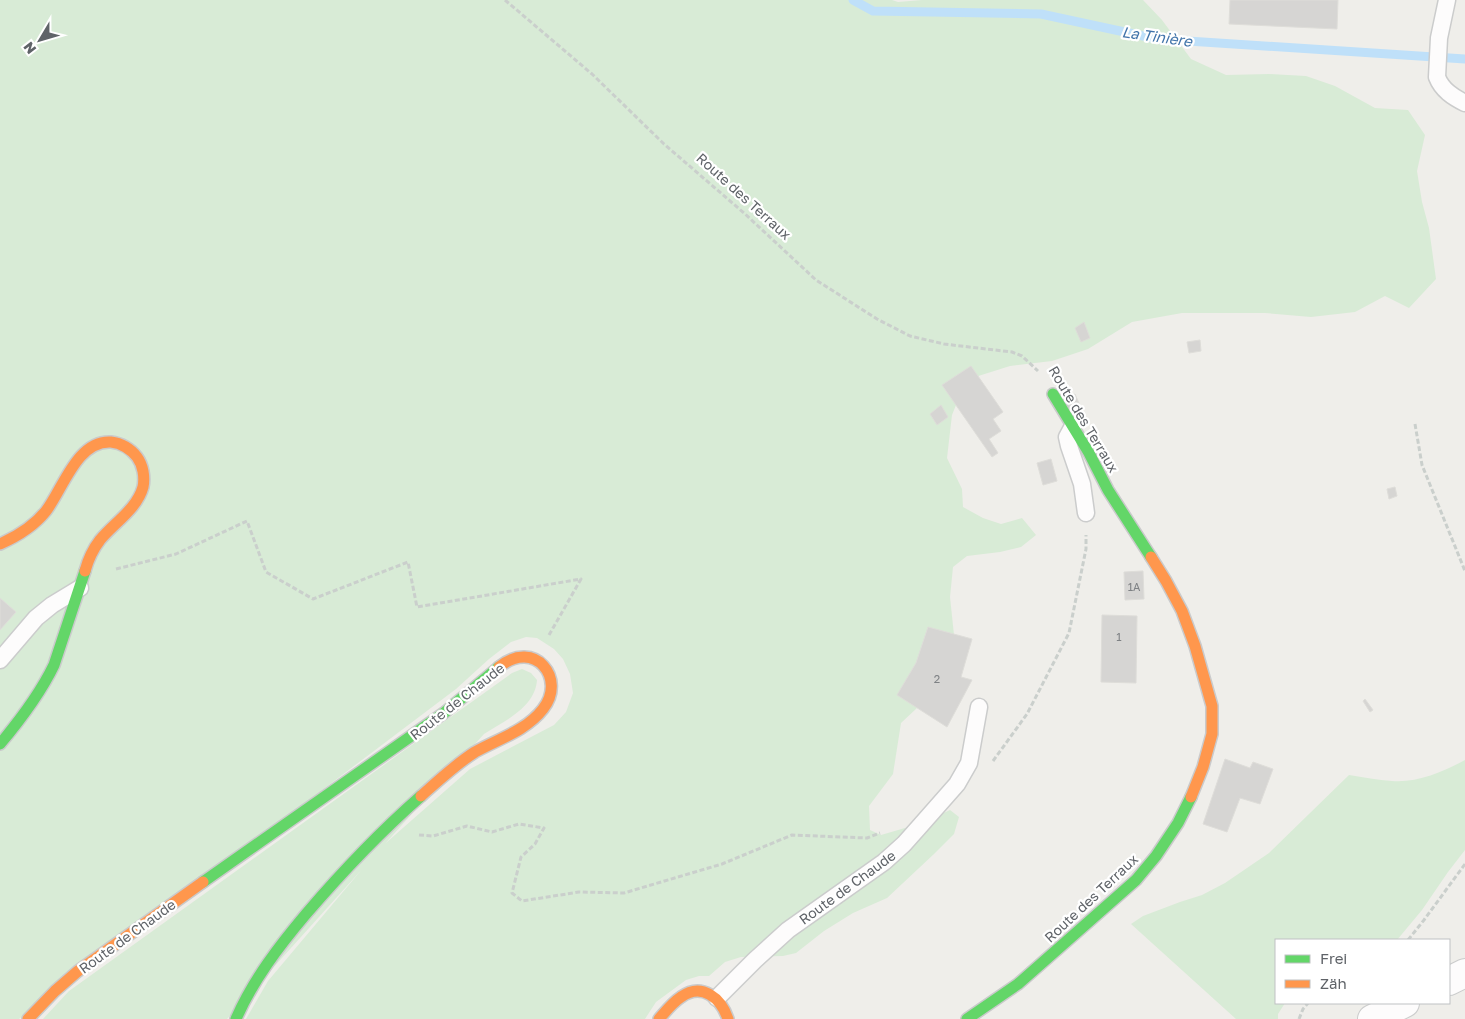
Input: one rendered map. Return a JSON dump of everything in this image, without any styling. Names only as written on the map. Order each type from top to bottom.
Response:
[{"type":"street","name":"Route des Terraux","points":[[967,1019],[1018,984],[1136,880],[1156,856],[1188,804],[1203,767],[1212,734],[1213,721],[1210,699],[1182,611],[1166,581],[1108,490],[1089,453],[1053,394]]},
{"type":"street","points":[[0,544],[23,533],[44,513],[52,504],[70,469],[83,453],[92,447],[108,442],[122,445],[133,452],[140,463],[144,484],[139,496],[93,552],[48,679],[32,706],[0,744]]},
{"type":"street","name":"Route de Chaude","points":[[28,1019],[55,991],[134,930],[429,723],[503,664],[522,656],[535,660]]},
{"type":"street","points":[[236,1019],[251,988],[294,929],[316,902],[382,832],[467,758],[516,731],[544,708],[551,693],[550,675],[535,660]]},
{"type":"street","points":[[1450,981],[1465,974]]},
{"type":"street","points":[[659,1019],[679,997],[693,990],[700,990],[717,998],[723,1006],[728,1019]]},
{"type":"street","points":[[1372,1019],[1403,1004]]},
{"type":"lane","points":[[1447,0],[1439,38],[1436,76],[1447,92],[1465,103]]},
{"type":"lane","points":[[1073,426],[1068,437],[1069,446],[1082,484],[1086,513]]},
{"type":"lane","points":[[0,660],[36,618],[82,582]]},
{"type":"lane","name":"Route de Chaude","points":[[717,998],[788,930],[884,862],[904,844],[957,784],[969,763],[979,707]]},
{"type":"path","name":"Route des Terraux","points":[[505,0],[592,74],[664,144],[744,213],[816,280],[877,319],[910,336],[944,344],[1012,352],[1022,356],[1040,373],[1053,394]]},
{"type":"path","points":[[1415,424],[1422,465],[1465,571]]},
{"type":"path","points":[[988,768],[1027,714],[1069,633],[1086,549],[1086,513]]},
{"type":"path","points":[[82,582],[176,554],[246,521],[266,572],[313,599],[408,562],[417,607],[581,579],[535,660]]},
{"type":"path","points":[[382,832],[398,841],[405,841],[418,835],[433,836],[467,826],[492,832],[519,824],[544,828],[535,844],[521,857],[512,893],[522,901],[579,892],[624,893],[722,864],[792,835],[867,838],[885,831]]},
{"type":"path","points":[[1409,939],[1465,864]]},
{"type":"path","points":[[1299,1019],[1307,1004]]},
{"type":"green space","points":[[0,0],[892,0],[898,2],[922,0],[1143,0],[1162,20],[1191,59],[1226,75],[1269,74],[1306,76],[1335,86],[1375,108],[1408,110],[1425,135],[1417,171],[1429,228],[1436,279],[1409,308],[1385,296],[1355,312],[1311,317],[1265,313],[1182,313],[1132,322],[1088,349],[1052,361],[1010,366],[972,378],[958,400],[952,415],[947,458],[962,489],[963,507],[983,518],[1001,524],[1022,518],[1036,535],[1021,547],[967,556],[953,567],[950,597],[954,635],[928,691],[917,708],[901,723],[893,774],[869,806],[870,830],[881,835],[922,823],[950,810],[959,817],[954,834],[887,898],[853,913],[824,931],[796,953],[783,956],[741,957],[725,962],[709,976],[699,976],[686,980],[656,1002],[645,1019],[246,1019],[268,981],[379,849],[470,769],[554,725],[566,712],[573,693],[570,674],[563,659],[554,649],[537,638],[526,637],[511,642],[456,689],[19,1019],[0,1019]]},
{"type":"green space","points":[[522,669],[531,673],[537,680],[535,690],[525,706],[509,719],[484,734],[227,1019],[43,1019],[69,991],[512,673]]},
{"type":"green space","points":[[1465,760],[1465,850],[1422,910],[1398,939],[1275,939],[1275,1004],[1284,1004],[1278,1014],[1278,1019],[1236,1019],[1131,924],[1143,916],[1202,895],[1225,883],[1269,853],[1349,775],[1401,781],[1420,778],[1448,769]]},
{"type":"building","points":[[1230,0],[1338,0],[1337,29],[1229,24]]},
{"type":"building","points":[[1084,322],[1090,338],[1081,342],[1075,328]]},
{"type":"building","points":[[1200,340],[1201,351],[1189,353],[1187,342]]},
{"type":"building","points":[[971,366],[1003,412],[993,419],[1001,431],[989,439],[998,453],[992,457],[942,385]]},
{"type":"building","points":[[1075,394],[1081,408],[1070,412],[1064,399]]},
{"type":"building","points":[[941,405],[948,417],[937,425],[930,414]]},
{"type":"building","points":[[1051,459],[1057,481],[1043,485],[1037,463]]},
{"type":"building","points":[[1395,487],[1397,496],[1389,499],[1387,489]]},
{"type":"building","points":[[1143,571],[1144,599],[1125,600],[1124,572]]},
{"type":"building","points":[[0,598],[16,612],[0,630]]},
{"type":"building","points":[[1102,615],[1137,616],[1136,683],[1101,682]]},
{"type":"building","points":[[928,627],[972,639],[961,677],[972,680],[947,727],[897,695],[916,663]]},
{"type":"building","points":[[1365,699],[1373,710],[1370,712],[1363,701]]},
{"type":"building","points":[[1225,759],[1250,768],[1253,762],[1273,769],[1260,804],[1240,798],[1227,832],[1203,824]]},
{"type":"waterway","name":"La Tinière","points":[[853,0],[873,11],[1041,14],[1157,39],[1465,59]]},
{"type":"traffic: fast","points":[[1053,394],[1089,453],[1108,490],[1151,557]]},
{"type":"traffic: fast","points":[[0,744],[30,706],[54,665],[85,571]]},
{"type":"traffic: fast","points":[[203,882],[444,713],[499,667]]},
{"type":"traffic: fast","points":[[236,1019],[258,977],[296,926],[333,883],[421,796]]},
{"type":"traffic: fast","points":[[967,1019],[1018,984],[1136,880],[1156,856],[1178,823],[1191,797]]},
{"type":"traffic: slow","points":[[0,544],[25,530],[46,511],[72,467],[89,449],[99,443],[111,442],[118,444],[132,451],[139,460],[143,471],[143,487],[136,502],[97,543],[85,571]]},
{"type":"traffic: slow","points":[[1151,557],[1182,611],[1195,646],[1212,706],[1212,734],[1203,767],[1191,797]]},
{"type":"traffic: slow","points":[[421,796],[475,752],[520,729],[543,709],[549,697],[551,686],[549,675],[544,666],[535,660],[524,657],[512,659],[499,667]]},
{"type":"traffic: slow","points":[[28,1019],[55,991],[78,971],[203,882]]},
{"type":"traffic: slow","points":[[659,1019],[678,999],[696,991],[710,994],[716,999],[725,1011],[728,1019]]}]
